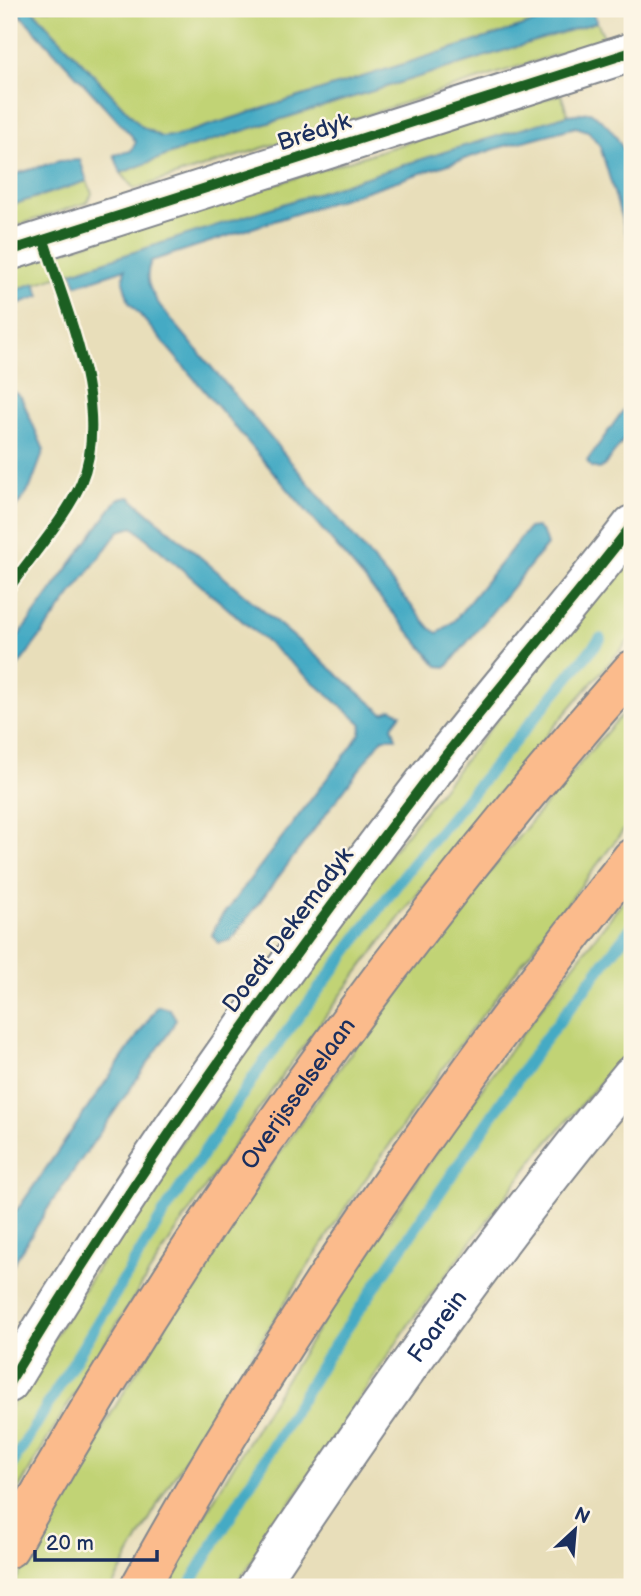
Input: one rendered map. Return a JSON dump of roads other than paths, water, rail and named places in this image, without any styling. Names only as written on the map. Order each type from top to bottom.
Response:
[{"type":"main road","name":"Overijsselselaan","points":[[9,1548],[81,1420],[261,1140],[361,1002],[478,851],[632,670]]},
{"type":"main road","points":[[140,1587],[258,1384],[362,1222],[471,1066],[632,858]]},
{"type":"street","name":"Brédyk","points":[[9,251],[632,52]]},
{"type":"street","name":"Doedt Dekemadyk","points":[[9,1383],[120,1204],[244,1022],[430,776],[632,525]]},
{"type":"street","name":"Foarein","points":[[257,1587],[404,1370],[508,1229],[632,1075]]},
{"type":"water","points":[[15,9],[32,9],[141,126],[161,137],[176,136],[577,9],[591,9],[597,22],[181,150],[121,173],[114,155],[131,151],[136,142]]},
{"type":"water","points":[[590,112],[606,125],[618,140],[626,157],[632,194],[632,253],[600,146],[588,131],[576,127],[501,147],[151,261],[149,267],[149,285],[161,307],[430,628],[438,633],[454,621],[529,528],[537,527],[543,533],[547,545],[447,667],[438,666],[129,302],[123,281],[125,269],[77,285],[72,272],[444,152],[568,115]]},
{"type":"water","points":[[80,160],[87,181],[9,206],[9,176],[59,161]]},
{"type":"water","points":[[35,283],[40,296],[9,307],[9,292]]},
{"type":"water","points":[[9,388],[21,397],[44,450],[30,488],[9,517],[11,437]]},
{"type":"water","points":[[632,398],[632,429],[604,466],[599,469],[591,467],[587,461]]},
{"type":"water","points":[[130,497],[383,713],[392,709],[401,714],[392,726],[396,738],[383,738],[231,940],[218,943],[212,935],[219,920],[351,747],[362,724],[133,527],[119,531],[9,678],[9,649],[118,499]]},
{"type":"water","points":[[158,1006],[170,1009],[176,1019],[170,1031],[50,1205],[9,1271],[9,1212],[13,1214],[20,1206]]},
{"type":"waterway","points":[[9,1469],[164,1213],[257,1072],[411,866],[600,639]]},
{"type":"waterway","points":[[188,1587],[322,1364],[540,1046],[632,927]]}]
